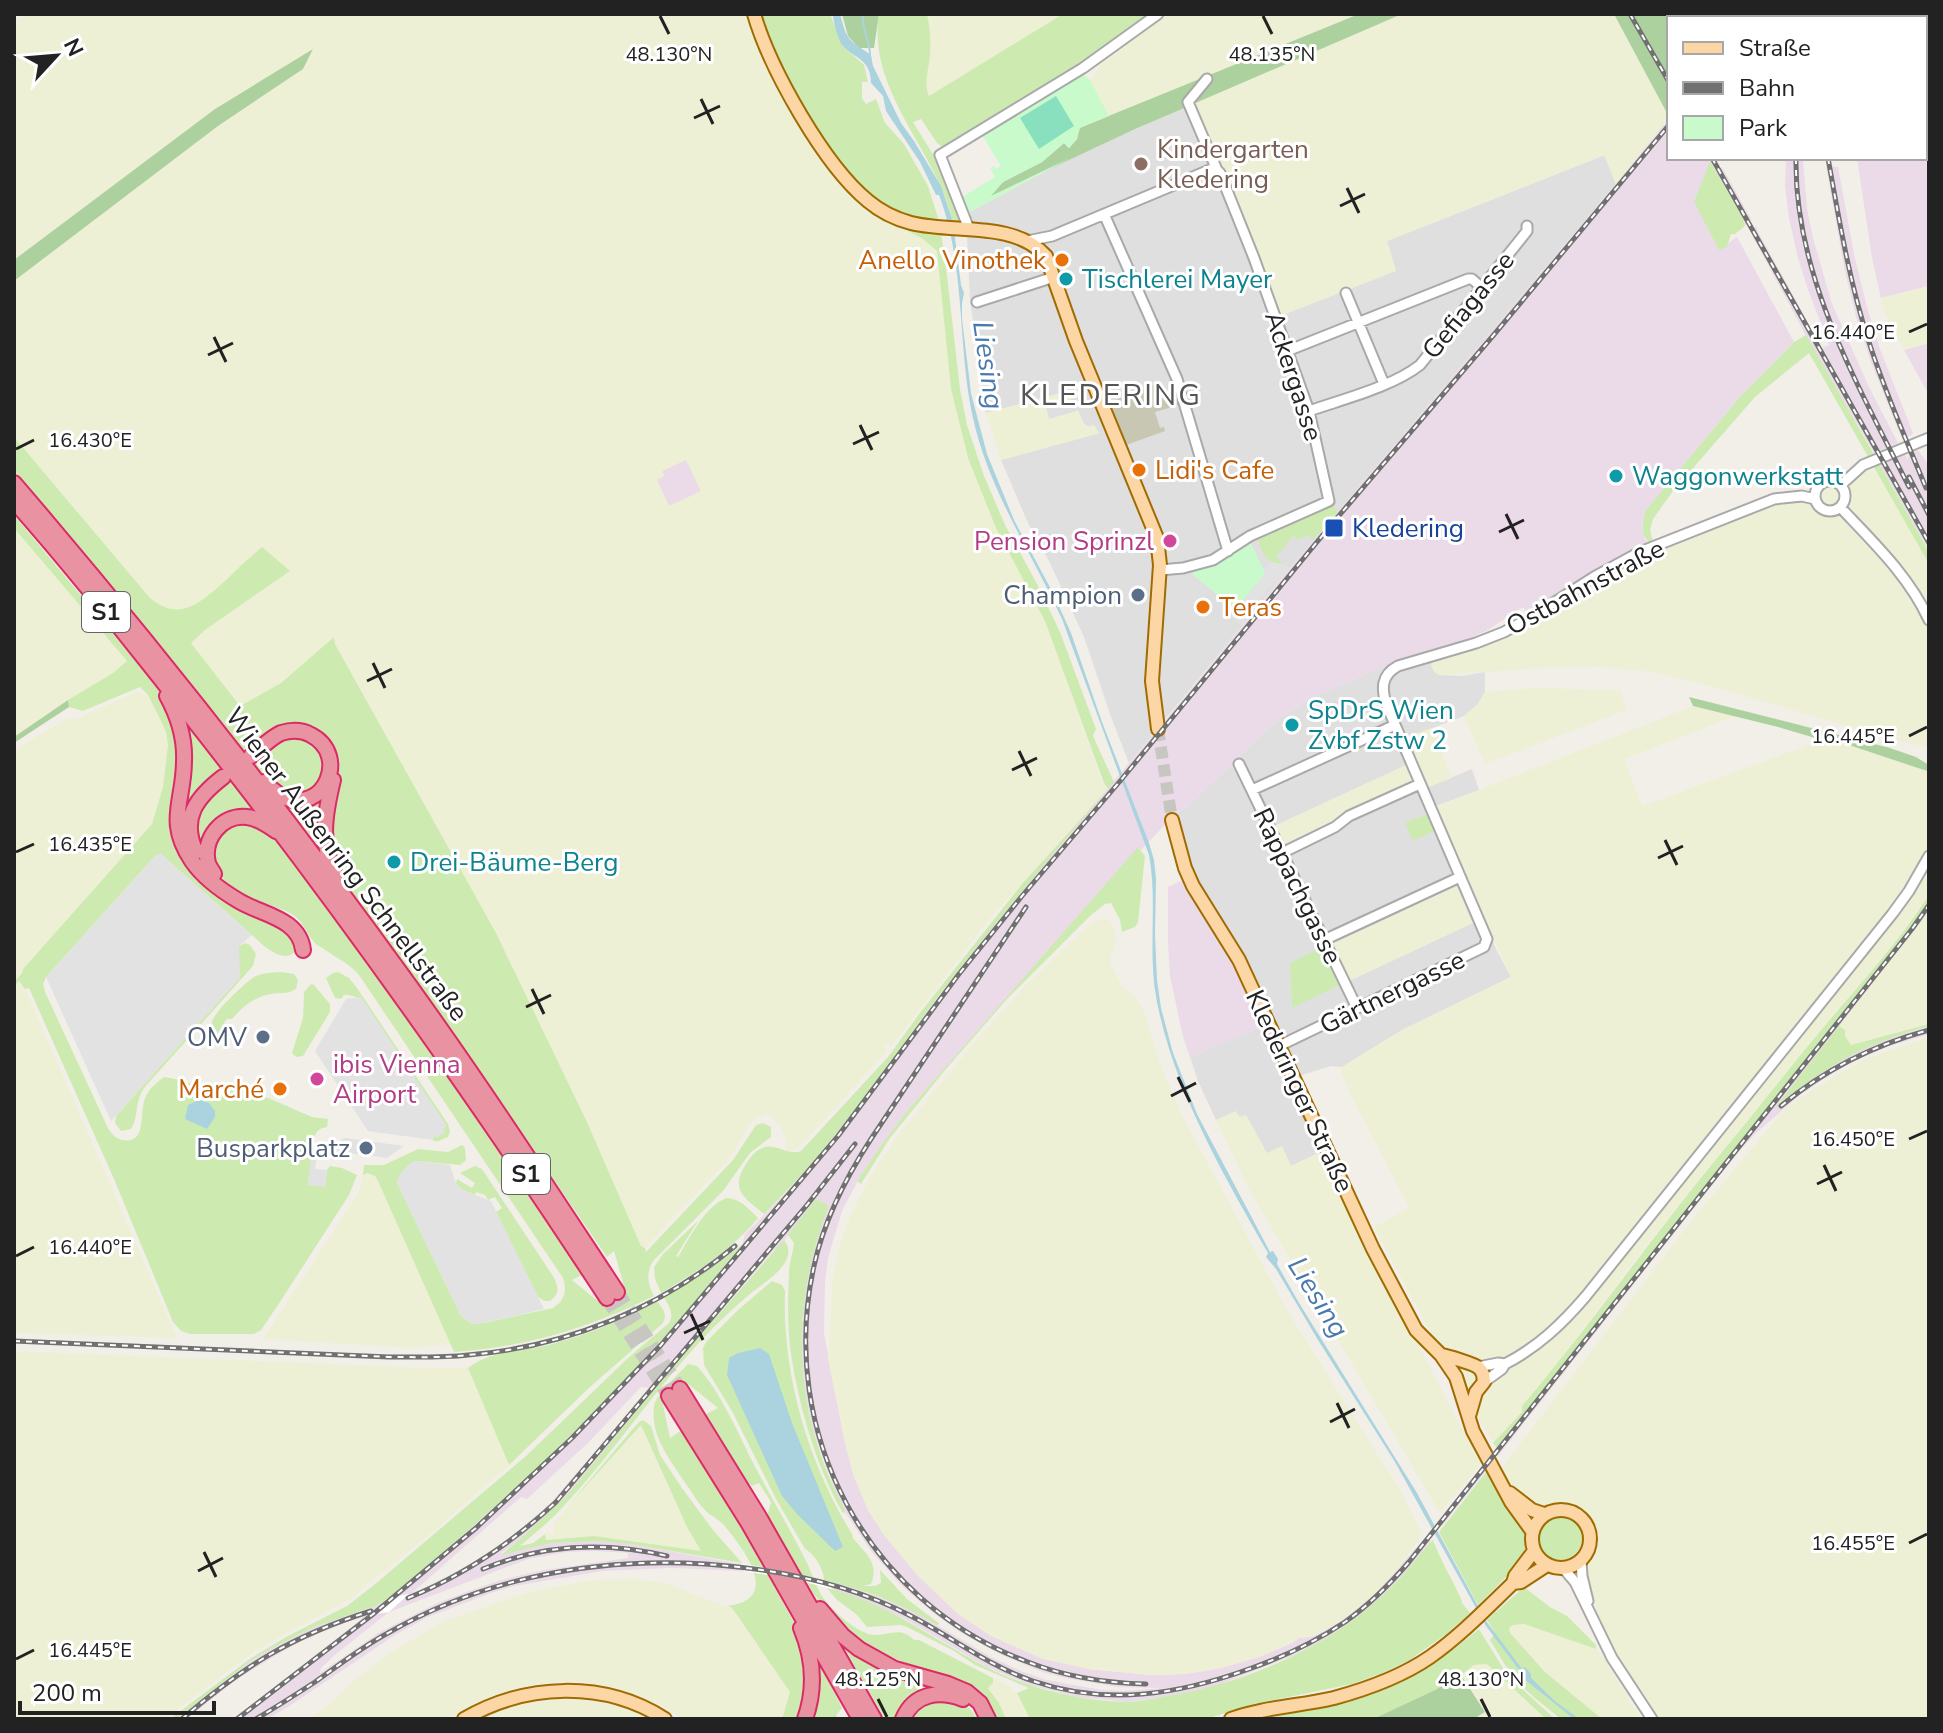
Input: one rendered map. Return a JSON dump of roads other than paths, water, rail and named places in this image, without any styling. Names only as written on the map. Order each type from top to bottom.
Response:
[{"type":"highway","name":"Wiener Außenring Schnellstraße","points":[[14,483],[194,699],[348,902],[447,1040],[612,1295],[442,1052],[286,838],[152,668],[14,501]]},
{"type":"highway","points":[[152,668],[175,712],[183,742],[183,776],[177,805],[179,833],[200,871],[212,876]]},
{"type":"highway","points":[[194,699],[208,711],[264,782],[281,796],[292,800],[314,796],[329,779],[329,755],[323,744],[315,736],[294,731],[282,733],[250,754],[270,735],[294,726],[306,728],[327,741],[334,753],[336,769],[326,808],[326,846],[330,864],[348,902]]},
{"type":"highway","points":[[222,776],[198,794],[191,805],[186,818],[188,845],[212,876],[240,902],[293,927],[309,949]]},
{"type":"highway","points":[[212,876],[207,850],[210,839],[215,830],[232,818],[251,818],[286,838]]},
{"type":"highway","points":[[860,1719],[674,1392],[759,1517],[874,1719]]},
{"type":"highway","points":[[800,1589],[859,1649],[893,1668],[967,1692],[980,1703],[988,1719]]},
{"type":"highway","points":[[798,1608],[800,1626],[812,1661],[814,1683],[805,1719]]},
{"type":"highway","points":[[903,1719],[910,1706],[931,1694],[947,1693],[974,1708],[980,1719]]},
{"type":"main road","points":[[754,14],[765,44],[795,104],[824,151],[870,203],[890,216],[912,223],[1006,234],[1027,241],[1046,256],[1076,341],[1157,538],[1160,570],[1152,681],[1158,729]]},
{"type":"main road","name":"Klederinger Straße","points":[[1172,820],[1193,886],[1239,960],[1373,1249],[1416,1330],[1441,1355],[1458,1383],[1473,1431],[1511,1502],[1532,1531]]},
{"type":"main road","name":"Klederinger Straße","points":[[1441,1355],[1474,1366]]},
{"type":"main road","points":[[1469,1416],[1480,1387],[1483,1374],[1474,1366],[1462,1367],[1458,1383],[1468,1393],[1480,1387]]},
{"type":"main road","name":"Klederinger Straße","points":[[1507,1491],[1532,1510],[1544,1514]]},
{"type":"main road","points":[[1563,1509],[1583,1520],[1590,1539],[1581,1560],[1563,1568],[1547,1565],[1539,1559],[1531,1539],[1532,1531],[1544,1514],[1563,1509]]},
{"type":"main road","points":[[1231,1719],[1331,1699],[1383,1682],[1430,1657],[1513,1583],[1521,1582],[1534,1551]]},
{"type":"main road","points":[[1526,1571],[1547,1565]]},
{"type":"main road","points":[[464,1719],[510,1699],[568,1690],[618,1698],[665,1719]]},
{"type":"street","points":[[966,229],[940,155],[1083,68],[1158,14]]},
{"type":"street","name":"Ackergasse","points":[[1207,79],[1188,102],[1254,258],[1309,411],[1329,501],[1250,536],[1228,551]]},
{"type":"street","points":[[1027,241],[1052,236],[1212,169],[1217,170]]},
{"type":"street","points":[[1104,214],[1177,379],[1228,551],[1194,566],[1160,570]]},
{"type":"street","name":"Gefiagasse","points":[[1309,411],[1409,374],[1420,365],[1527,231],[1527,226]]},
{"type":"street","points":[[1046,256],[1052,236]]},
{"type":"street","points":[[977,302],[1054,277]]},
{"type":"street","points":[[1287,351],[1468,279],[1482,288]]},
{"type":"street","points":[[1346,293],[1384,384]]},
{"type":"street","points":[[1841,485],[1863,465],[1929,438]]},
{"type":"street","points":[[1833,480],[1841,485],[1845,499],[1840,507],[1825,511],[1820,508],[1815,499],[1816,489],[1823,482],[1833,480]]},
{"type":"street","name":"Ostbahnstraße","points":[[1387,706],[1383,685],[1386,675],[1393,668],[1504,632],[1640,552],[1774,499],[1802,496],[1815,499]]},
{"type":"street","points":[[1840,507],[1896,567],[1929,620]]},
{"type":"street","name":"Gärtnergasse","points":[[1279,1046],[1484,947],[1487,939],[1387,706]]},
{"type":"street","points":[[1252,790],[1395,725]]},
{"type":"street","name":"Rappachgasse","points":[[1239,764],[1357,1008]]},
{"type":"street","points":[[1282,853],[1335,827],[1349,816],[1420,784]]},
{"type":"street","points":[[1480,1387],[1505,1364],[1545,1339],[1586,1296],[1893,913],[1929,856]]},
{"type":"street","points":[[1324,940],[1460,877]]},
{"type":"street","points":[[1474,1366],[1505,1364]]},
{"type":"street","points":[[1581,1560],[1590,1612]]},
{"type":"street","points":[[1563,1568],[1575,1582],[1612,1658],[1652,1719]]},
{"type":"water","points":[[833,14],[840,14],[850,39],[871,55],[873,66],[901,123],[941,186],[953,222],[964,293],[962,319],[971,393],[987,454],[1014,520],[1071,633],[1149,843],[1156,878],[1155,934],[1161,1008],[1173,1053],[1197,1114],[1270,1252],[1273,1251],[1278,1259],[1277,1264],[1299,1303],[1417,1493],[1486,1621],[1522,1669],[1525,1667],[1531,1678],[1579,1719],[1574,1719],[1517,1673],[1520,1671],[1486,1626],[1395,1462],[1266,1257],[1268,1253],[1202,1132],[1176,1068],[1157,1002],[1149,855],[1062,619],[1000,496],[980,445],[968,390],[948,222],[939,195],[936,195],[920,162],[886,111],[883,96],[871,83],[868,69],[841,43]]},
{"type":"water","points":[[199,1100],[209,1103],[215,1111],[215,1117],[207,1129],[185,1119],[188,1105]]},
{"type":"water","points":[[760,1348],[769,1354],[792,1423],[843,1547],[835,1551],[782,1496],[727,1375],[729,1358]]},
{"type":"waterway","points":[[863,14],[870,55]]},
{"type":"tunnel","points":[[1158,729],[1172,820]]},
{"type":"tunnel","points":[[617,1292],[680,1389]]},
{"type":"tunnel","points":[[607,1298],[669,1396]]},
{"type":"railway","points":[[1630,14],[1667,79]]},
{"type":"railway","points":[[237,1719],[372,1615],[476,1528],[572,1438],[661,1345],[838,1136],[959,974],[1022,896],[1667,127]]},
{"type":"railway","points":[[1713,160],[1929,543]]},
{"type":"railway","points":[[1796,160],[1798,202],[1817,287],[1850,369],[1909,487]]},
{"type":"railway","points":[[1828,160],[1861,317],[1881,377],[1926,488]]},
{"type":"railway","points":[[1909,477],[1929,515]]},
{"type":"railway","points":[[256,1719],[369,1644],[422,1615],[494,1587],[532,1577],[608,1565],[685,1563],[743,1567],[829,1584],[911,1616],[1017,1675],[1061,1689],[1088,1693],[1115,1695],[1169,1691],[1222,1678],[1298,1648],[1354,1615],[1409,1562],[1929,905]]},
{"type":"railway","points":[[1026,907],[871,1139],[836,1200],[814,1266],[806,1329],[809,1390],[823,1449],[847,1504],[880,1554],[921,1598],[971,1635],[1028,1662],[1086,1678],[1146,1684]]},
{"type":"railway","points":[[1781,1106],[1851,1060],[1929,1030]]},
{"type":"railway","points":[[408,1598],[486,1557],[556,1502],[855,1144]]},
{"type":"railway","points":[[14,1341],[389,1357],[448,1357],[504,1351],[575,1334],[610,1321],[675,1288],[735,1246]]},
{"type":"railway","points":[[483,1569],[528,1554],[574,1548],[620,1548],[667,1556]]},
{"type":"railway","points":[[182,1719],[270,1654],[317,1631],[371,1611]]},
{"type":"place","name":"Kindergarten Kledering","points":[[1141,164]]},
{"type":"place","name":"Anello Vinothek","points":[[1062,260]]},
{"type":"place","name":"Tischlerei Mayer","points":[[1066,279]]},
{"type":"place","name":"Lidi's Cafe","points":[[1139,470]]},
{"type":"place","name":"Waggonwerkstatt","points":[[1616,476]]},
{"type":"place","name":"Kledering","points":[[1334,528]]},
{"type":"place","name":"Pension Sprinzl","points":[[1170,541]]},
{"type":"place","name":"Champion","points":[[1138,595]]},
{"type":"place","name":"Teras","points":[[1203,607]]},
{"type":"place","name":"SpDrS Wien Zvbf Zstw 2","points":[[1292,725]]},
{"type":"place","name":"Drei-Bäume-Berg","points":[[394,862]]},
{"type":"place","name":"OMV","points":[[263,1037]]},
{"type":"place","name":"ibis Vienna Airport","points":[[317,1079]]},
{"type":"place","name":"Marché","points":[[280,1089]]},
{"type":"place","name":"Busparkplatz","points":[[366,1148]]},
{"type":"district","name":"KLEDERING","points":[[1111,395]]},
{"type":"water label","name":"Liesing","points":[[989,365]]},
{"type":"water label","name":"Liesing","points":[[1319,1297]]}]
